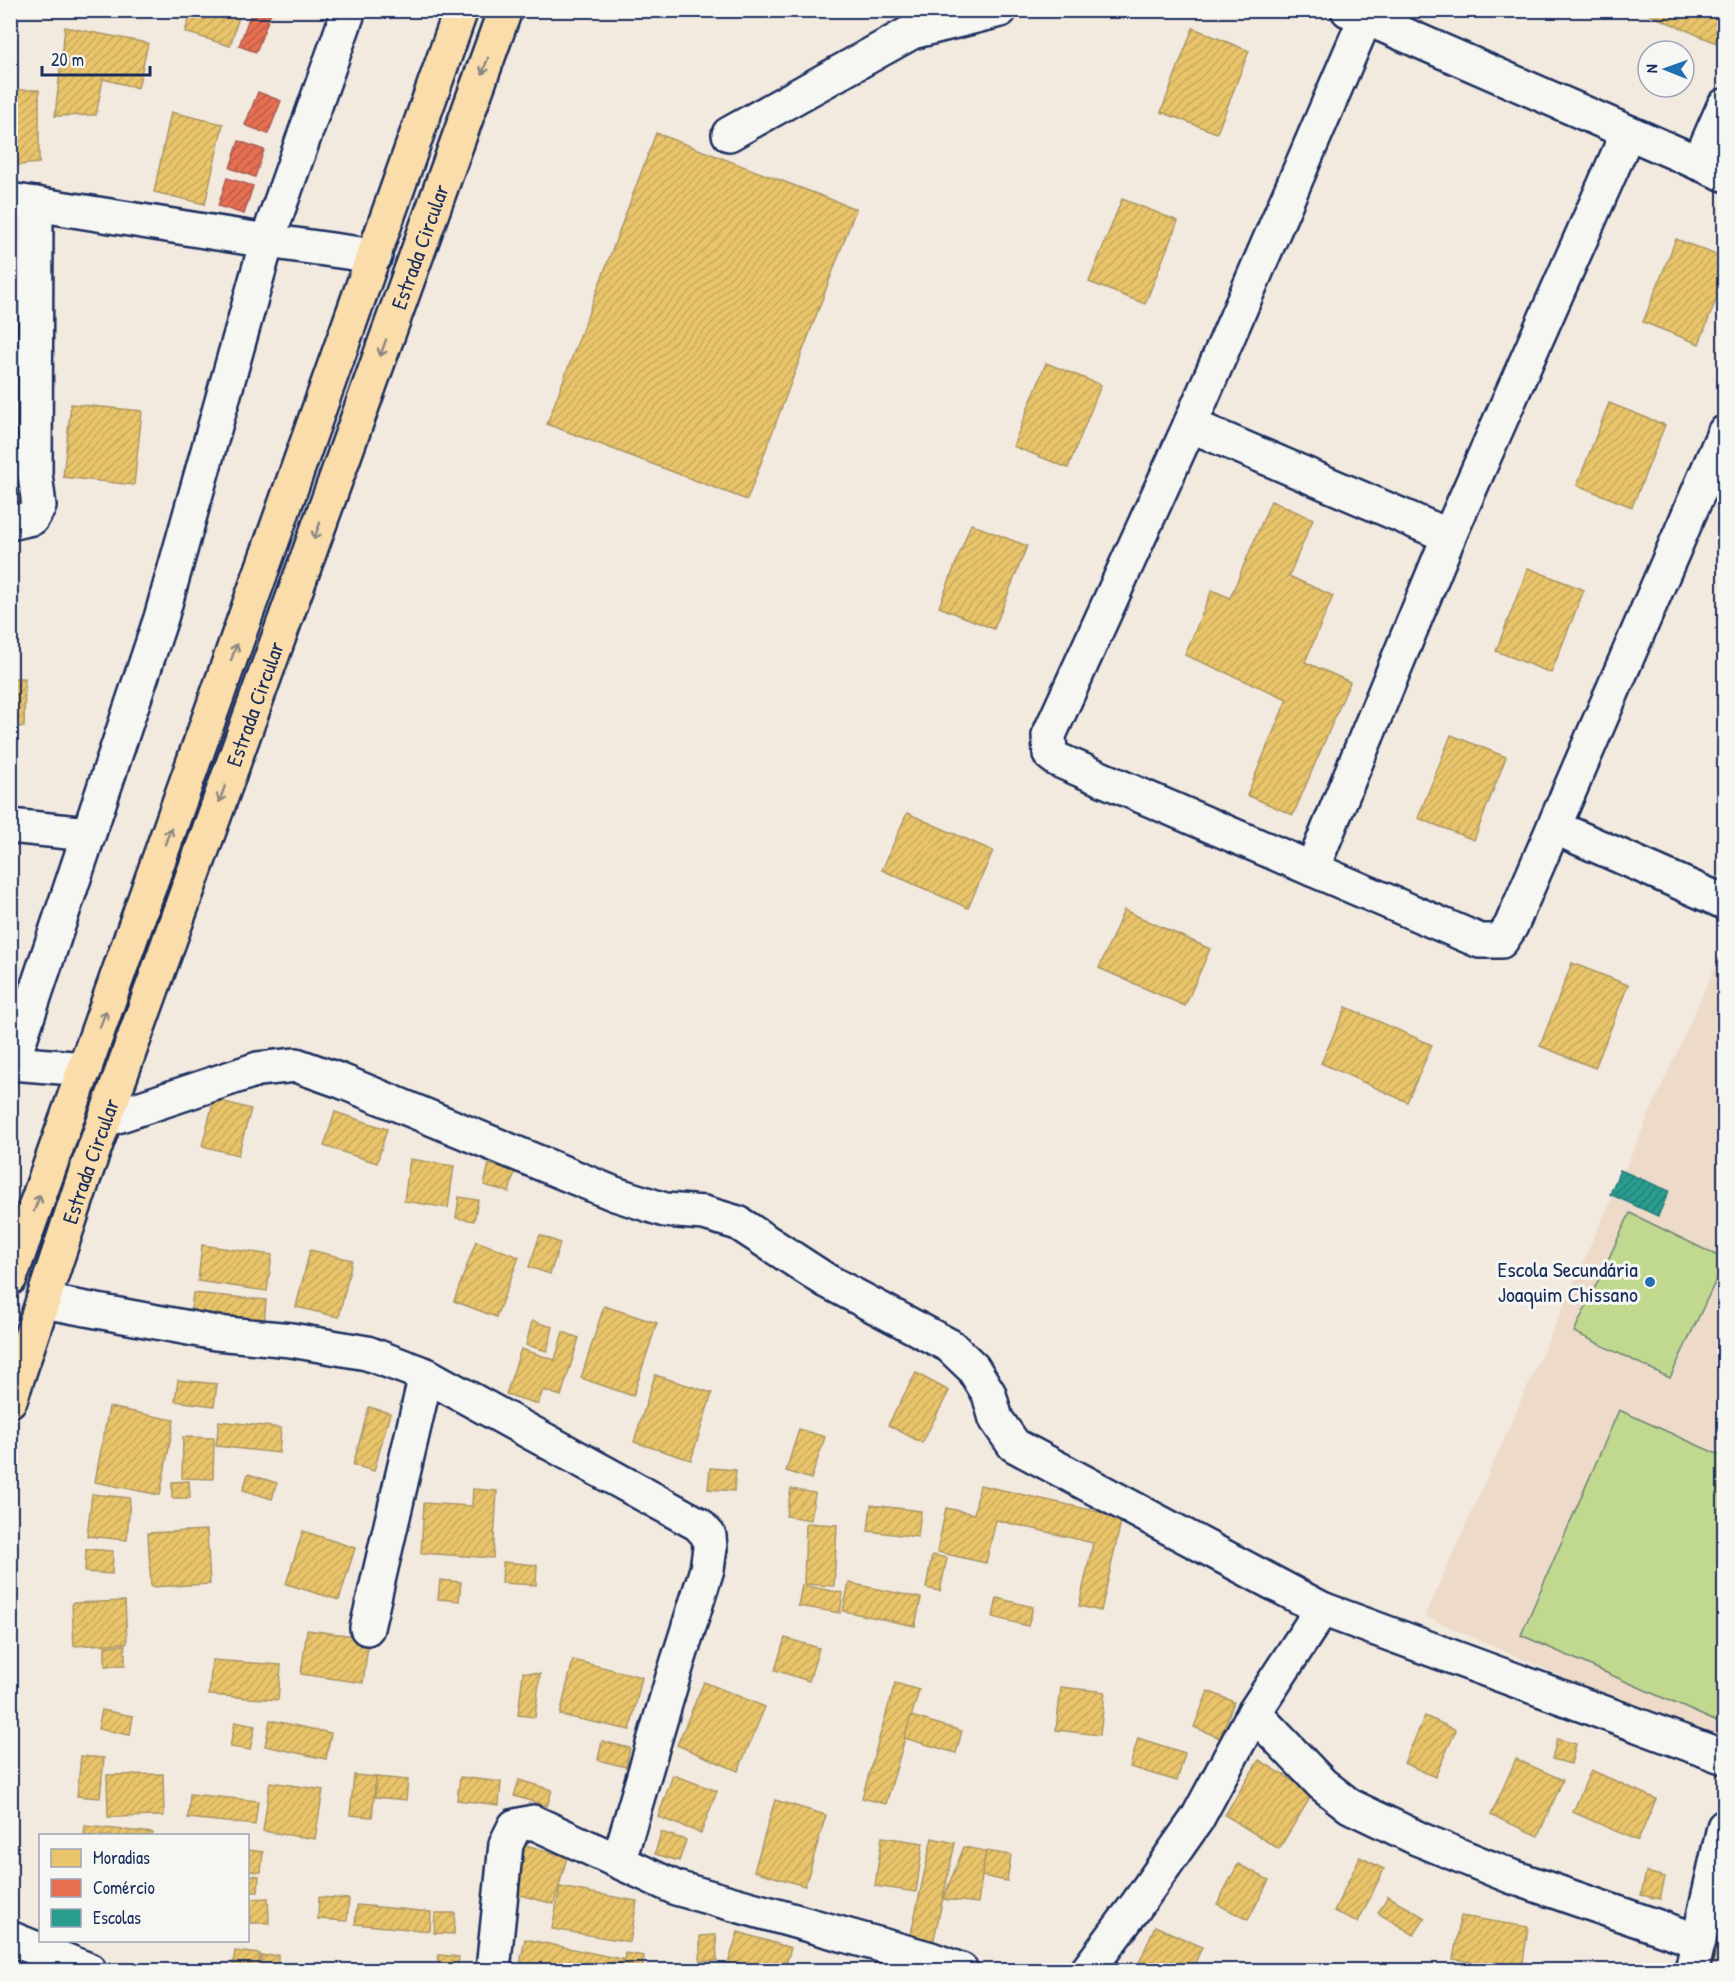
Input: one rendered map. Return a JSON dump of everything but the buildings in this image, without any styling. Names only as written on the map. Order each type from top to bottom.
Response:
[{"type":"main road","name":"Estrada Circular","points":[[10,1278],[462,10]]},
{"type":"main road","name":"Estrada Circular","points":[[10,1400],[105,1120],[505,10]]},
{"type":"street","points":[[85,1069],[11,1065],[161,618],[267,241],[349,10]]},
{"type":"street","points":[[729,134],[912,32],[1000,10]]},
{"type":"street","points":[[1725,106],[1712,169],[1357,15],[1190,425],[1049,735],[1050,754],[1058,760],[1480,941],[1502,941],[1511,926],[1725,433]]},
{"type":"street","points":[[1312,869],[1449,536],[1628,132]]},
{"type":"street","points":[[10,523],[32,518],[39,506],[35,474],[23,202],[375,256]]},
{"type":"street","points":[[1190,425],[1449,536]]},
{"type":"street","points":[[10,826],[88,834]]},
{"type":"street","points":[[1554,827],[1725,902]]},
{"type":"street","points":[[105,1120],[258,1069],[296,1065],[341,1081],[615,1194],[665,1210],[704,1214],[738,1223],[827,1281],[950,1346],[973,1368],[989,1394],[996,1419],[1014,1444],[1322,1609],[1725,1757]]},
{"type":"street","points":[[43,1301],[216,1334],[291,1340],[367,1353],[426,1375],[698,1524],[709,1536],[707,1569],[619,1860]]},
{"type":"street","points":[[367,1628],[426,1375]]},
{"type":"street","points":[[1088,1971],[1197,1819],[1254,1713],[1322,1609]]},
{"type":"street","points":[[1254,1713],[1322,1784],[1350,1806],[1419,1839],[1696,1956],[1725,1827]]},
{"type":"street","points":[[493,1971],[506,1844],[516,1826],[533,1822],[676,1888],[931,1959],[961,1971]]},
{"type":"street","points":[[10,1938],[89,1971]]},
{"type":"shaded area","name":"Escola Secundária Joaquim Chissano","points":[[1724,947],[1724,1748],[1425,1616]]},
{"type":"green space","points":[[1630,1213],[1724,1259],[1670,1378],[1574,1332]]},
{"type":"green space","points":[[1619,1410],[1724,1457],[1724,1725],[1521,1635]]},
{"type":"place","name":"Escola Secundária Joaquim Chissano","points":[[1650,1282]]}]
